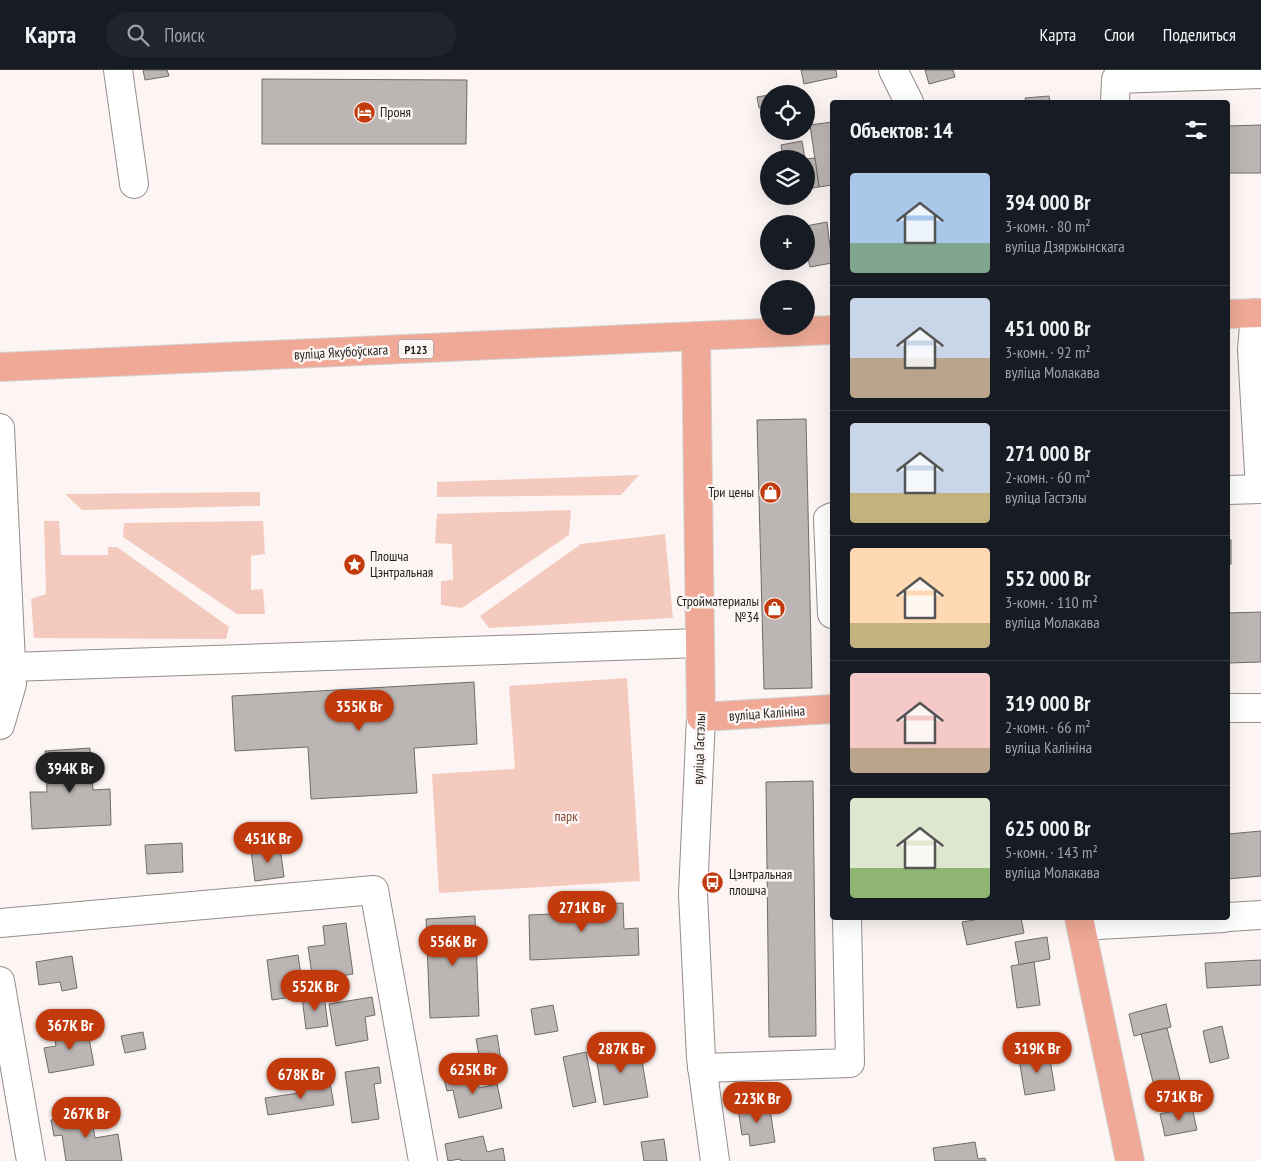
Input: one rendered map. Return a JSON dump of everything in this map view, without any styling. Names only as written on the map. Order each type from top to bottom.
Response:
[{"type":"main road","points":[[1230,314],[1258,313]]},
{"type":"main road","name":"вуліца Якубоўскага","points":[[0,367],[830,330]]},
{"type":"main road","name":"вуліца Гастэлы","points":[[696,336],[701,717]]},
{"type":"main road","name":"вуліца Калініна","points":[[701,717],[830,709]]},
{"type":"main road","points":[[1080,922],[1130,1161]]},
{"type":"street","points":[[118,70],[134,184]]},
{"type":"street","points":[[892,70],[908,100]]},
{"type":"street","points":[[1115,100],[1116,79],[1261,74]]},
{"type":"street","points":[[1230,490],[1260,489],[1252,350],[1258,313]]},
{"type":"street","points":[[0,428],[12,684],[0,725]]},
{"type":"street","points":[[830,518],[828,519],[830,566]]},
{"type":"street","points":[[11,667],[700,643]]},
{"type":"street","points":[[1230,708],[1261,708]]},
{"type":"street","name":"вуліца Гастэлы","points":[[701,717],[693,894],[702,1068],[715,1161]]},
{"type":"street","points":[[0,923],[374,890],[381,919],[423,1161]]},
{"type":"street","points":[[1230,917],[1261,915]]},
{"type":"street","points":[[702,1068],[850,1063],[847,920]]},
{"type":"street","points":[[1080,922],[1138,920]]},
{"type":"street","points":[[0,981],[31,1161]]},
{"type":"green space","points":[[639,475],[621,495],[437,497],[437,482]]},
{"type":"green space","points":[[260,492],[260,506],[82,510],[65,494]]},
{"type":"green space","points":[[571,510],[569,535],[462,608],[441,605],[441,581],[453,580],[452,544],[435,543],[437,514]]},
{"type":"green space","points":[[44,521],[59,521],[61,555],[108,555],[108,547],[117,547],[229,627],[226,639],[34,638],[31,599],[46,594]]},
{"type":"green space","points":[[263,521],[265,554],[251,556],[251,590],[263,589],[265,614],[237,614],[123,537],[124,523]]},
{"type":"green space","points":[[665,534],[673,618],[489,628],[480,616],[581,544]]},
{"type":"green space","name":"парк","points":[[627,678],[640,881],[439,893],[432,774],[515,769],[509,686]]},
{"type":"building","points":[[143,70],[167,70],[169,76],[145,80]]},
{"type":"building","points":[[801,70],[836,70],[837,77],[804,84]]},
{"type":"building","points":[[925,70],[953,70],[955,77],[929,84]]},
{"type":"building","name":"Проня","points":[[262,79],[467,80],[466,144],[262,144]]},
{"type":"building","points":[[760,96],[760,108],[759,108],[757,97]]},
{"type":"building","points":[[1049,96],[1050,100],[1026,100],[1025,98]]},
{"type":"building","points":[[830,122],[830,185],[819,187],[812,140],[815,140],[815,124]]},
{"type":"building","points":[[1261,125],[1261,173],[1230,173],[1230,126]]},
{"type":"building","points":[[802,141],[804,150],[782,150],[781,145]]},
{"type":"building","points":[[815,158],[819,187],[815,188]]},
{"type":"building","points":[[827,222],[830,263],[815,266],[815,224]]},
{"type":"building","points":[[806,419],[812,688],[764,689],[757,420]]},
{"type":"building","points":[[1230,540],[1231,540],[1230,564]]},
{"type":"building","points":[[1261,612],[1261,662],[1230,663],[1230,613]]},
{"type":"building","points":[[474,682],[477,744],[414,748],[417,793],[311,799],[308,747],[235,751],[232,696]]},
{"type":"building","points":[[90,748],[93,790],[110,789],[111,825],[32,829],[30,792],[47,792],[45,751]]},
{"type":"building","points":[[813,781],[816,1036],[769,1037],[766,782]]},
{"type":"building","points":[[1261,831],[1261,876],[1230,879],[1230,834]]},
{"type":"building","points":[[182,843],[183,872],[147,874],[145,845]]},
{"type":"building","points":[[280,847],[284,877],[255,881],[251,851]]},
{"type":"building","points":[[623,903],[624,929],[638,928],[639,955],[530,960],[529,915],[552,914],[552,906]]},
{"type":"building","points":[[475,916],[479,1016],[430,1018],[426,919]]},
{"type":"building","points":[[974,920],[1021,920],[1024,933],[967,945],[962,922]]},
{"type":"building","points":[[346,923],[353,974],[335,977],[336,985],[314,988],[308,947],[325,945],[323,926]]},
{"type":"building","points":[[1047,937],[1050,959],[1019,965],[1015,942]]},
{"type":"building","points":[[298,955],[302,982],[290,984],[292,997],[272,1000],[267,960]]},
{"type":"building","points":[[72,956],[77,988],[62,991],[60,982],[39,985],[36,962]]},
{"type":"building","points":[[1261,960],[1261,985],[1207,988],[1205,963]]},
{"type":"building","points":[[1034,962],[1040,1005],[1017,1008],[1011,966]]},
{"type":"building","points":[[324,995],[328,1026],[306,1029],[302,997]]},
{"type":"building","points":[[372,997],[375,1015],[365,1017],[368,1040],[336,1046],[329,1004]]},
{"type":"building","points":[[1166,1004],[1171,1027],[1134,1036],[1129,1014]]},
{"type":"building","points":[[553,1005],[558,1031],[535,1035],[531,1009]]},
{"type":"building","points":[[1222,1026],[1229,1058],[1210,1063],[1203,1031]]},
{"type":"building","points":[[87,1027],[94,1065],[49,1073],[44,1048],[56,1046],[54,1033]]},
{"type":"building","points":[[1167,1028],[1182,1088],[1156,1094],[1141,1034]]},
{"type":"building","points":[[143,1032],[146,1049],[125,1053],[121,1036]]},
{"type":"building","points":[[497,1035],[504,1079],[484,1082],[476,1039]]},
{"type":"building","points":[[639,1043],[648,1097],[604,1105],[595,1051]]},
{"type":"building","points":[[586,1052],[596,1102],[573,1107],[563,1057]]},
{"type":"building","points":[[1049,1053],[1055,1090],[1025,1095],[1019,1059]]},
{"type":"building","points":[[379,1067],[381,1083],[374,1084],[379,1119],[352,1123],[345,1072]]},
{"type":"building","points":[[476,1072],[479,1088],[497,1084],[502,1108],[459,1118],[453,1090],[447,1091],[444,1079]]},
{"type":"building","points":[[330,1083],[334,1105],[268,1115],[265,1098],[299,1093],[298,1088]]},
{"type":"building","points":[[89,1103],[95,1138],[118,1134],[122,1161],[66,1161],[62,1135],[54,1136],[51,1120],[79,1115],[78,1105]]},
{"type":"building","points":[[769,1103],[775,1142],[750,1146],[749,1134],[742,1135],[738,1108]]},
{"type":"building","points":[[1192,1107],[1197,1130],[1165,1136],[1160,1114]]},
{"type":"building","points":[[483,1136],[487,1152],[503,1148],[505,1161],[461,1161],[460,1159],[448,1161],[445,1144]]},
{"type":"building","points":[[664,1139],[667,1161],[644,1161],[641,1142]]},
{"type":"building","points":[[975,1142],[978,1159],[985,1158],[986,1161],[935,1161],[933,1148]]},
{"type":"place","name":"Проня","points":[[364,112]]},
{"type":"place","name":"Три цены","points":[[770,492]]},
{"type":"place","name":"Плошча Цэнтральная","points":[[354,564]]},
{"type":"place","name":"Стройматериалы №34","points":[[775,609]]},
{"type":"place","name":"Цэнтральная плошча","points":[[713,882]]}]
